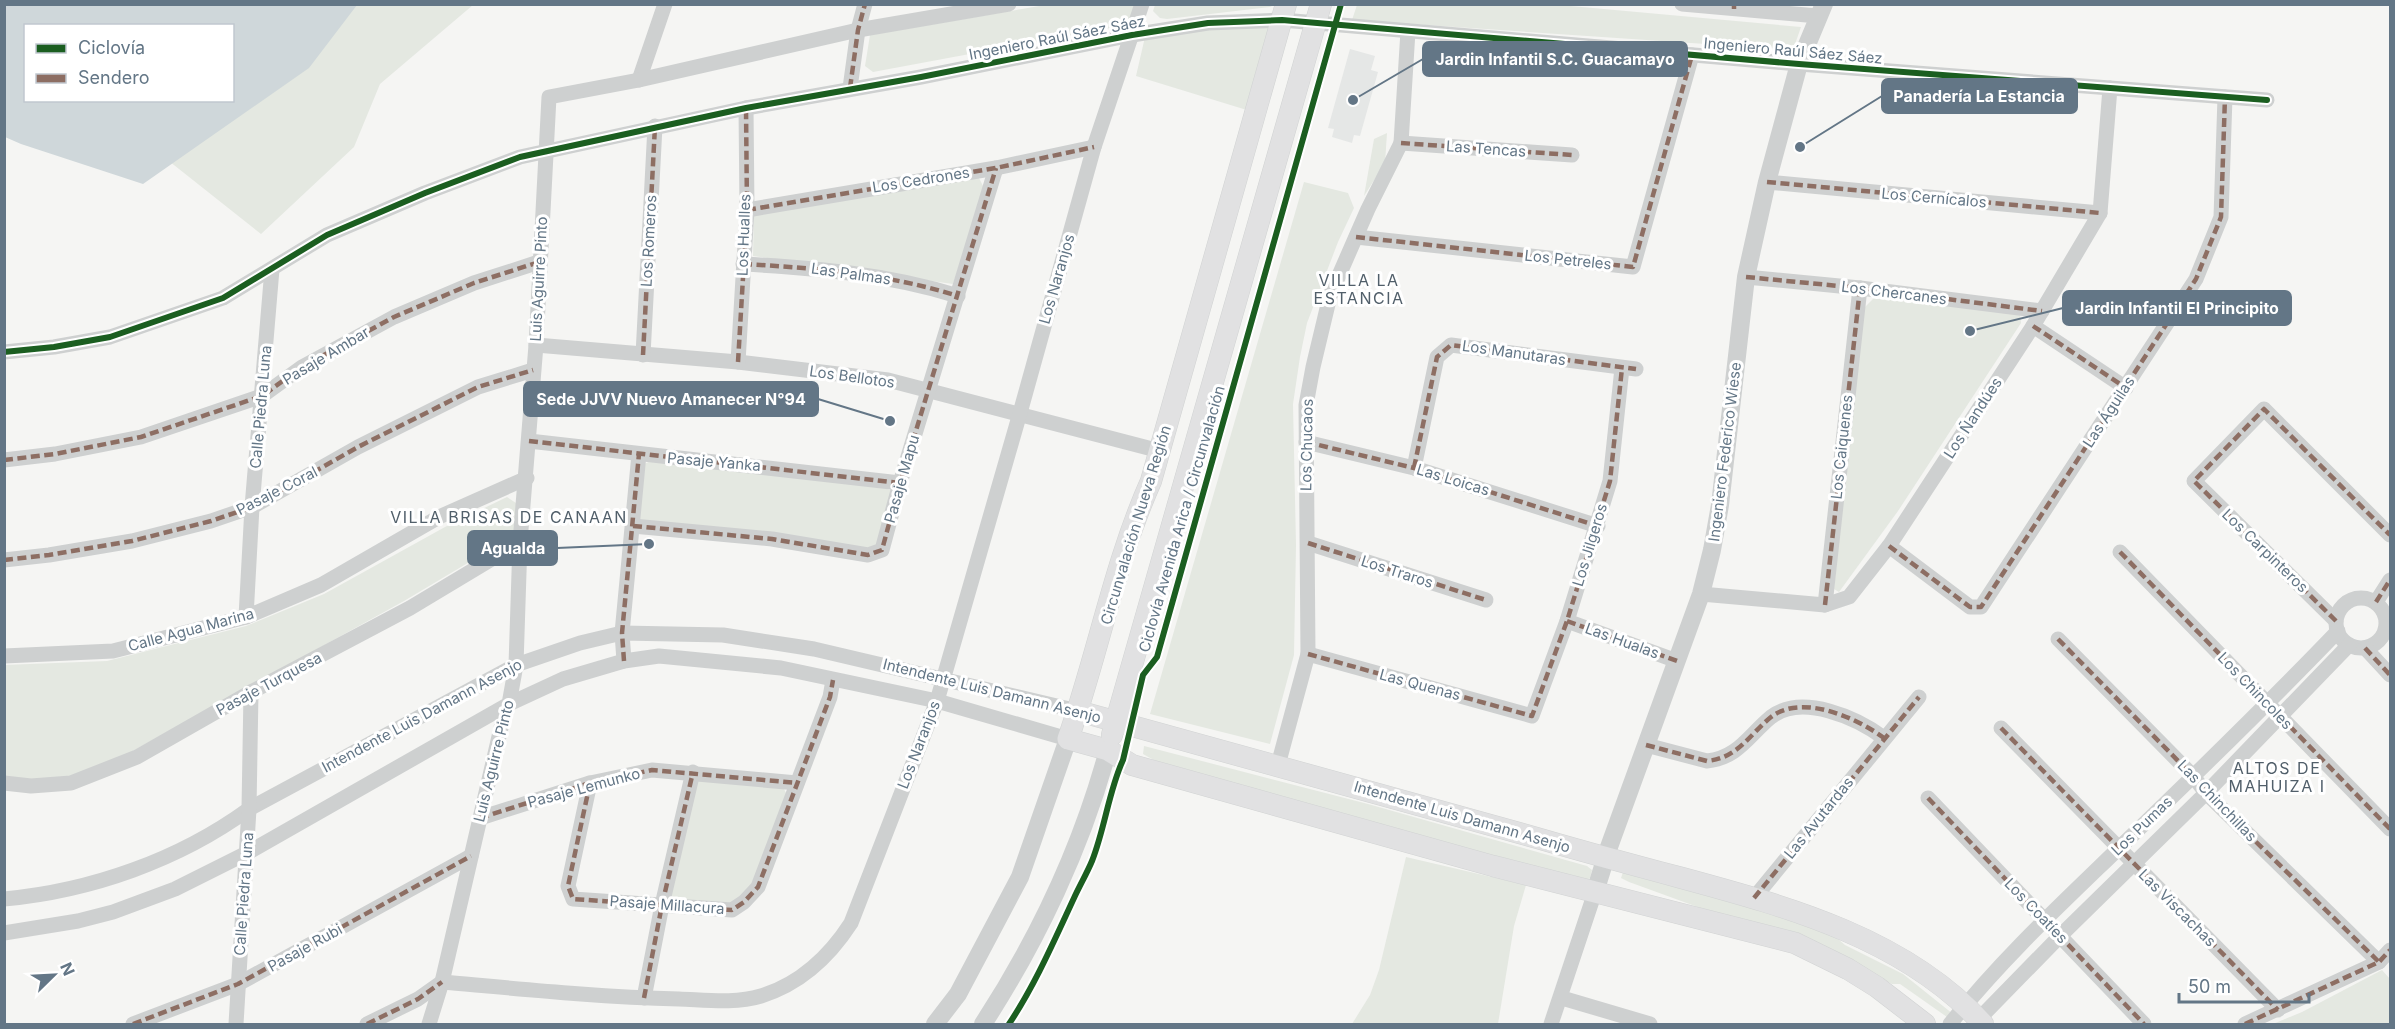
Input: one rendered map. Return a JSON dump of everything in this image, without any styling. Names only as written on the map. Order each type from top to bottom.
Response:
[{"type":"main road","name":"Circunvalación Nueva Región","points":[[1068,739],[1133,522],[1151,482],[1160,452],[1284,12]]},
{"type":"main road","points":[[1108,750],[1318,14]]},
{"type":"main road","name":"Intendente Luis Damann Asenjo","points":[[1078,711],[1816,917],[1875,945],[1935,982],[1975,1018]]},
{"type":"main road","name":"Intendente Luis Damann Asenjo","points":[[1068,739],[1108,750],[1132,765],[1493,866],[1795,943],[1848,969],[1877,987],[1925,1024]]},
{"type":"street","points":[[639,80],[665,4]]},
{"type":"street","points":[[850,88],[858,30],[865,4]]},
{"type":"street","points":[[639,80],[965,8],[1009,4]]},
{"type":"street","name":"Los Naranjos","points":[[442,982],[644,998],[742,1001],[759,997],[792,982],[832,950],[851,923],[937,701],[1094,147],[1142,4]]},
{"type":"street","points":[[1682,4],[1821,10]]},
{"type":"street","name":"Ingeniero Federico Wiese","points":[[1595,892],[1605,858],[1701,594],[1720,505],[1746,277],[1767,182],[1799,64],[1821,10]]},
{"type":"street","name":"Ingeniero Raúl Sáez Sáez","points":[[4,352],[54,347],[110,337],[223,298],[327,235],[425,193],[520,157],[655,126],[850,88],[921,77],[1132,35],[1284,12],[1318,14],[1407,31],[2266,100]]},
{"type":"street","name":"Los Chucaos","points":[[1278,765],[1308,654],[1306,405],[1317,346],[1330,296],[1401,144],[1407,31]]},
{"type":"street","name":"Los Petreles","points":[[1356,237],[1633,267],[1692,55]]},
{"type":"street","name":"Luis Aguirre Pinto","points":[[429,1024],[442,982],[504,715],[509,704],[516,664],[520,542],[536,345],[549,98],[639,80]]},
{"type":"street","name":"Los Ñandúes","points":[[1701,594],[1825,605],[1849,597],[1889,546],[2033,326],[2100,213],[2110,88]]},
{"type":"street","name":"Las Águilas","points":[[1889,546],[1970,607],[1981,607],[2196,279],[2222,217],[2225,97]]},
{"type":"street","name":"Los Hualles","points":[[738,362],[747,210],[746,108]]},
{"type":"street","name":"Los Romeros","points":[[644,355],[655,126]]},
{"type":"street","name":"Las Tencas","points":[[1401,144],[1572,155]]},
{"type":"street","name":"Los Cedrones","points":[[747,210],[996,168],[1094,147]]},
{"type":"street","name":"Pasaje Mapu","points":[[633,526],[772,539],[868,555],[882,550],[900,483],[996,168]]},
{"type":"street","name":"Los Cernícalos","points":[[1767,182],[2100,213]]},
{"type":"street","name":"Pasaje Ambar","points":[[4,460],[66,452],[141,437],[262,396],[302,367],[394,317],[474,283],[540,262]]},
{"type":"street","name":"Las Palmas","points":[[743,264],[810,268],[918,284],[958,296]]},
{"type":"street","name":"Calle Piedra Luna","points":[[246,617],[252,507],[272,268]]},
{"type":"street","name":"Los Chercanes","points":[[1746,277],[1860,288],[2042,311]]},
{"type":"street","name":"Los Caiquenes","points":[[1825,605],[1860,288]]},
{"type":"street","points":[[2033,326],[2126,388]]},
{"type":"street","name":"Los Bellotos","points":[[536,345],[738,362],[888,380],[1020,413],[1160,452]]},
{"type":"street","name":"Los Manutaras","points":[[1414,468],[1437,357],[1451,345],[1629,369]]},
{"type":"street","name":"Los Jilgeros","points":[[1532,716],[1567,621],[1598,526],[1610,481],[1629,369]]},
{"type":"street","name":"Pasaje Coral","points":[[4,560],[132,541],[211,521],[252,507],[358,447],[478,387],[533,370]]},
{"type":"street","name":"Los Carpinteros","points":[[2337,626],[2194,481],[2264,409],[2391,535]]},
{"type":"street","name":"Pasaje Yanka","points":[[529,441],[900,483]]},
{"type":"street","name":"Las Loicas","points":[[1306,442],[1414,468],[1598,526]]},
{"type":"street","points":[[624,661],[622,633],[639,454]]},
{"type":"street","name":"Calle Agua Marina","points":[[4,656],[113,651],[246,617],[321,585],[439,517],[527,478]]},
{"type":"street","name":"Pasaje Turquesa","points":[[4,783],[30,786],[71,783],[137,757],[251,692],[410,609],[520,542]]},
{"type":"street","name":"Los Traros","points":[[1308,543],[1486,600]]},
{"type":"street","name":"Los Chincoles","points":[[2120,552],[2267,705],[2391,829]]},
{"type":"street","points":[[2337,626],[2349,645],[2365,648],[2373,645],[2385,633],[2386,615],[2376,602],[2391,579]]},
{"type":"street","name":"Los Pumas","points":[[1975,1018],[2044,920],[2267,705],[2337,626],[2342,607],[2354,598],[2369,598],[2376,602]]},
{"type":"street","name":"Las Hualas","points":[[1567,621],[1677,661]]},
{"type":"street","name":"Intendente Luis Damann Asenjo","points":[[4,899],[84,884],[154,862],[219,831],[249,809],[516,664],[580,643],[622,633],[723,636],[814,649],[1078,711]]},
{"type":"street","name":"Las Chinchillas","points":[[2058,639],[2193,776],[2206,793],[2379,962]]},
{"type":"street","name":"Los Pumas","points":[[1950,1024],[1975,1018],[2206,793],[2349,645]]},
{"type":"street","points":[[2365,648],[2391,675]]},
{"type":"street","name":"Las Quenas","points":[[1308,654],[1532,716]]},
{"type":"street","name":"Intendente Luis Damann Asenjo","points":[[4,933],[69,923],[124,908],[175,889],[247,853],[509,704],[562,679],[624,661],[659,657],[727,661],[781,668],[937,701],[1068,739]]},
{"type":"street","name":"Pasaje Millacura","points":[[590,783],[568,886],[573,898],[732,910],[744,902],[758,887],[830,697],[833,680]]},
{"type":"street","name":"Calle Piedra Luna","points":[[236,1024],[249,809],[251,692]]},
{"type":"street","name":"Las Avutardas","points":[[1754,898],[1919,696]]},
{"type":"street","points":[[1646,744],[1707,761],[1717,760],[1735,752],[1779,712],[1803,707],[1863,723],[1884,738]]},
{"type":"street","name":"Las Viscachas","points":[[2001,728],[2277,1010]]},
{"type":"street","name":"Circunvalación Nueva Región","points":[[935,1024],[958,994],[1020,877],[1068,739]]},
{"type":"street","points":[[982,1024],[1012,977],[1052,900],[1087,812],[1108,750]]},
{"type":"street","name":"Pasaje Lemunko","points":[[480,818],[590,783],[652,770],[797,783]]},
{"type":"street","points":[[644,998],[662,905],[693,772]]},
{"type":"street","name":"Los Coatíes","points":[[1928,798],[2144,1024]]},
{"type":"street","name":"Pasaje Rubi","points":[[133,1024],[238,984],[471,856]]},
{"type":"street","points":[[1551,1024],[1562,998],[1595,892]]},
{"type":"street","points":[[2246,1024],[2379,962],[2391,950]]},
{"type":"street","points":[[367,1024],[418,999],[442,982]]},
{"type":"street","points":[[1562,998],[1650,1024]]},
{"type":"shaded area","points":[[5,4],[357,4],[309,68],[143,184],[5,137]]},
{"type":"shaded area","points":[[1155,4],[1274,5],[1167,19],[1160,18],[1153,11]]},
{"type":"shaded area","points":[[1549,4],[1801,27],[1793,50],[1352,20],[1357,5]]},
{"type":"shaded area","points":[[4,5],[473,5],[380,84],[354,147],[261,234],[155,150],[5,115]]},
{"type":"shaded area","points":[[1045,5],[1138,5],[1131,24],[873,72],[865,66],[870,35]]},
{"type":"shaded area","points":[[1275,25],[1250,111],[1136,76],[1145,37],[1242,26]]},
{"type":"shaded area","points":[[1350,49],[1375,56],[1371,70],[1378,72],[1360,136],[1354,135],[1352,143],[1332,137],[1334,129],[1328,128]]},
{"type":"shaded area","points":[[1387,133],[1385,163],[1364,196],[1374,139]]},
{"type":"shaded area","points":[[977,174],[984,188],[953,284],[753,256],[754,214]]},
{"type":"shaded area","points":[[1304,182],[1348,193],[1354,208],[1338,242],[1307,323],[1300,357],[1293,404],[1296,545],[1294,655],[1270,744],[1150,714]]},
{"type":"shaded area","points":[[1874,298],[2020,314],[2021,323],[1898,511],[1839,592],[1834,589],[1863,309]]},
{"type":"shaded area","points":[[651,461],[869,483],[893,491],[880,547],[868,551],[639,522],[644,464]]},
{"type":"shaded area","points":[[507,497],[516,503],[516,531],[508,539],[404,601],[129,753],[75,777],[32,781],[5,777],[4,665],[107,661],[246,626],[324,594],[445,527]]},
{"type":"shaded area","points":[[1144,746],[1368,804],[1587,866],[1592,870],[1590,878],[1586,881],[1371,824],[1159,763],[1143,754]]},
{"type":"shaded area","points":[[698,776],[783,787],[787,795],[754,886],[730,907],[673,901],[669,894]]},
{"type":"shaded area","points":[[1406,857],[1526,885],[1514,926],[1498,1024],[1352,1024],[1370,995],[1379,970]]},
{"type":"shaded area","points":[[1623,872],[1829,931],[1845,945],[1903,974],[1953,1014],[1947,1017],[1900,984],[1892,984],[1857,965],[1629,882],[1621,878]]},
{"type":"shaded area","points":[[2382,970],[2390,979],[2390,1024],[2273,1024],[2302,1012]]},
{"type":"marked path","points":[[850,88],[858,30],[865,4]]},
{"type":"marked path","points":[[1734,4],[1734,9]]},
{"type":"marked path","points":[[1356,237],[1633,267],[1692,55]]},
{"type":"marked path","points":[[1889,546],[1970,607],[1981,607],[2196,279],[2221,217],[2225,97]]},
{"type":"marked path","points":[[738,362],[747,210],[746,108]]},
{"type":"marked path","points":[[643,355],[655,126]]},
{"type":"marked path","points":[[1401,143],[1572,155]]},
{"type":"marked path","points":[[747,210],[996,168],[1094,147]]},
{"type":"marked path","points":[[633,526],[772,539],[868,555],[882,550],[900,483],[996,168]]},
{"type":"marked path","points":[[1767,182],[2100,213]]},
{"type":"marked path","points":[[4,460],[55,454],[141,437],[262,396],[302,367],[394,317],[474,283],[539,262]]},
{"type":"marked path","points":[[743,264],[852,273],[905,282],[958,296]]},
{"type":"marked path","points":[[1746,277],[1860,288],[2042,311]]},
{"type":"marked path","points":[[1825,605],[1860,288]]},
{"type":"marked path","points":[[2033,326],[2126,388]]},
{"type":"marked path","points":[[1414,468],[1437,357],[1451,345],[1636,369]]},
{"type":"marked path","points":[[1308,654],[1532,716],[1567,621],[1610,481],[1622,368]]},
{"type":"marked path","points":[[4,560],[132,541],[211,521],[252,507],[358,447],[478,387],[533,370]]},
{"type":"marked path","points":[[2336,621],[2194,481],[2264,409],[2390,535]]},
{"type":"marked path","points":[[529,441],[900,483]]},
{"type":"marked path","points":[[1306,442],[1414,468],[1598,526]]},
{"type":"marked path","points":[[624,661],[622,633],[639,454]]},
{"type":"marked path","points":[[1308,543],[1486,600]]},
{"type":"marked path","points":[[2120,552],[2390,829]]},
{"type":"marked path","points":[[2376,602],[2390,580]]},
{"type":"marked path","points":[[1567,621],[1677,661]]},
{"type":"marked path","points":[[2058,639],[2193,776],[2206,793],[2379,962]]},
{"type":"marked path","points":[[2365,648],[2390,675]]},
{"type":"marked path","points":[[590,783],[568,886],[573,899],[732,910],[744,902],[758,887],[830,697],[833,680]]},
{"type":"marked path","points":[[1754,898],[1919,697]]},
{"type":"marked path","points":[[1646,745],[1707,761],[1718,759],[1735,751],[1771,717],[1784,710],[1798,707],[1829,711],[1845,716],[1884,738]]},
{"type":"marked path","points":[[2001,728],[2278,1010]]},
{"type":"marked path","points":[[480,818],[590,783],[652,770],[797,783]]},
{"type":"marked path","points":[[644,998],[662,905],[693,772]]},
{"type":"marked path","points":[[1928,798],[2144,1024]]},
{"type":"marked path","points":[[133,1024],[238,984],[471,856]]},
{"type":"marked path","points":[[2245,1024],[2379,962],[2390,950]]},
{"type":"marked path","points":[[367,1024],[418,999],[442,982]]},
{"type":"cycle path","name":"Ciclovía Avenida Arica / Circunvalación","points":[[1009,1024],[1044,962],[1090,866],[1096,848],[1123,760],[1143,675],[1157,657],[1341,4]]},
{"type":"cycle path","points":[[4,352],[54,347],[110,337],[223,298],[327,235],[425,193],[520,157],[746,108],[921,77],[1132,35],[1208,23],[1282,20],[1799,64],[2267,100]]},
{"type":"place","name":"Jardin Infantil S.C. Guacamayo","points":[[1353,100]]},
{"type":"place","name":"Panadería La Estancia","points":[[1800,147]]},
{"type":"place","name":"Jardin Infantil El Principito","points":[[1970,331]]},
{"type":"place","name":"Sede JJVV Nuevo Amanecer N°94","points":[[890,421]]},
{"type":"place","name":"Agualda","points":[[649,544]]},
{"type":"district","name":"VILLA LA ESTANCIA","points":[[1359,289]]},
{"type":"district","name":"VILLA BRISAS DE CANAAN","points":[[509,517]]},
{"type":"district","name":"ALTOS DE MAHUIZA I","points":[[2277,777]]}]
